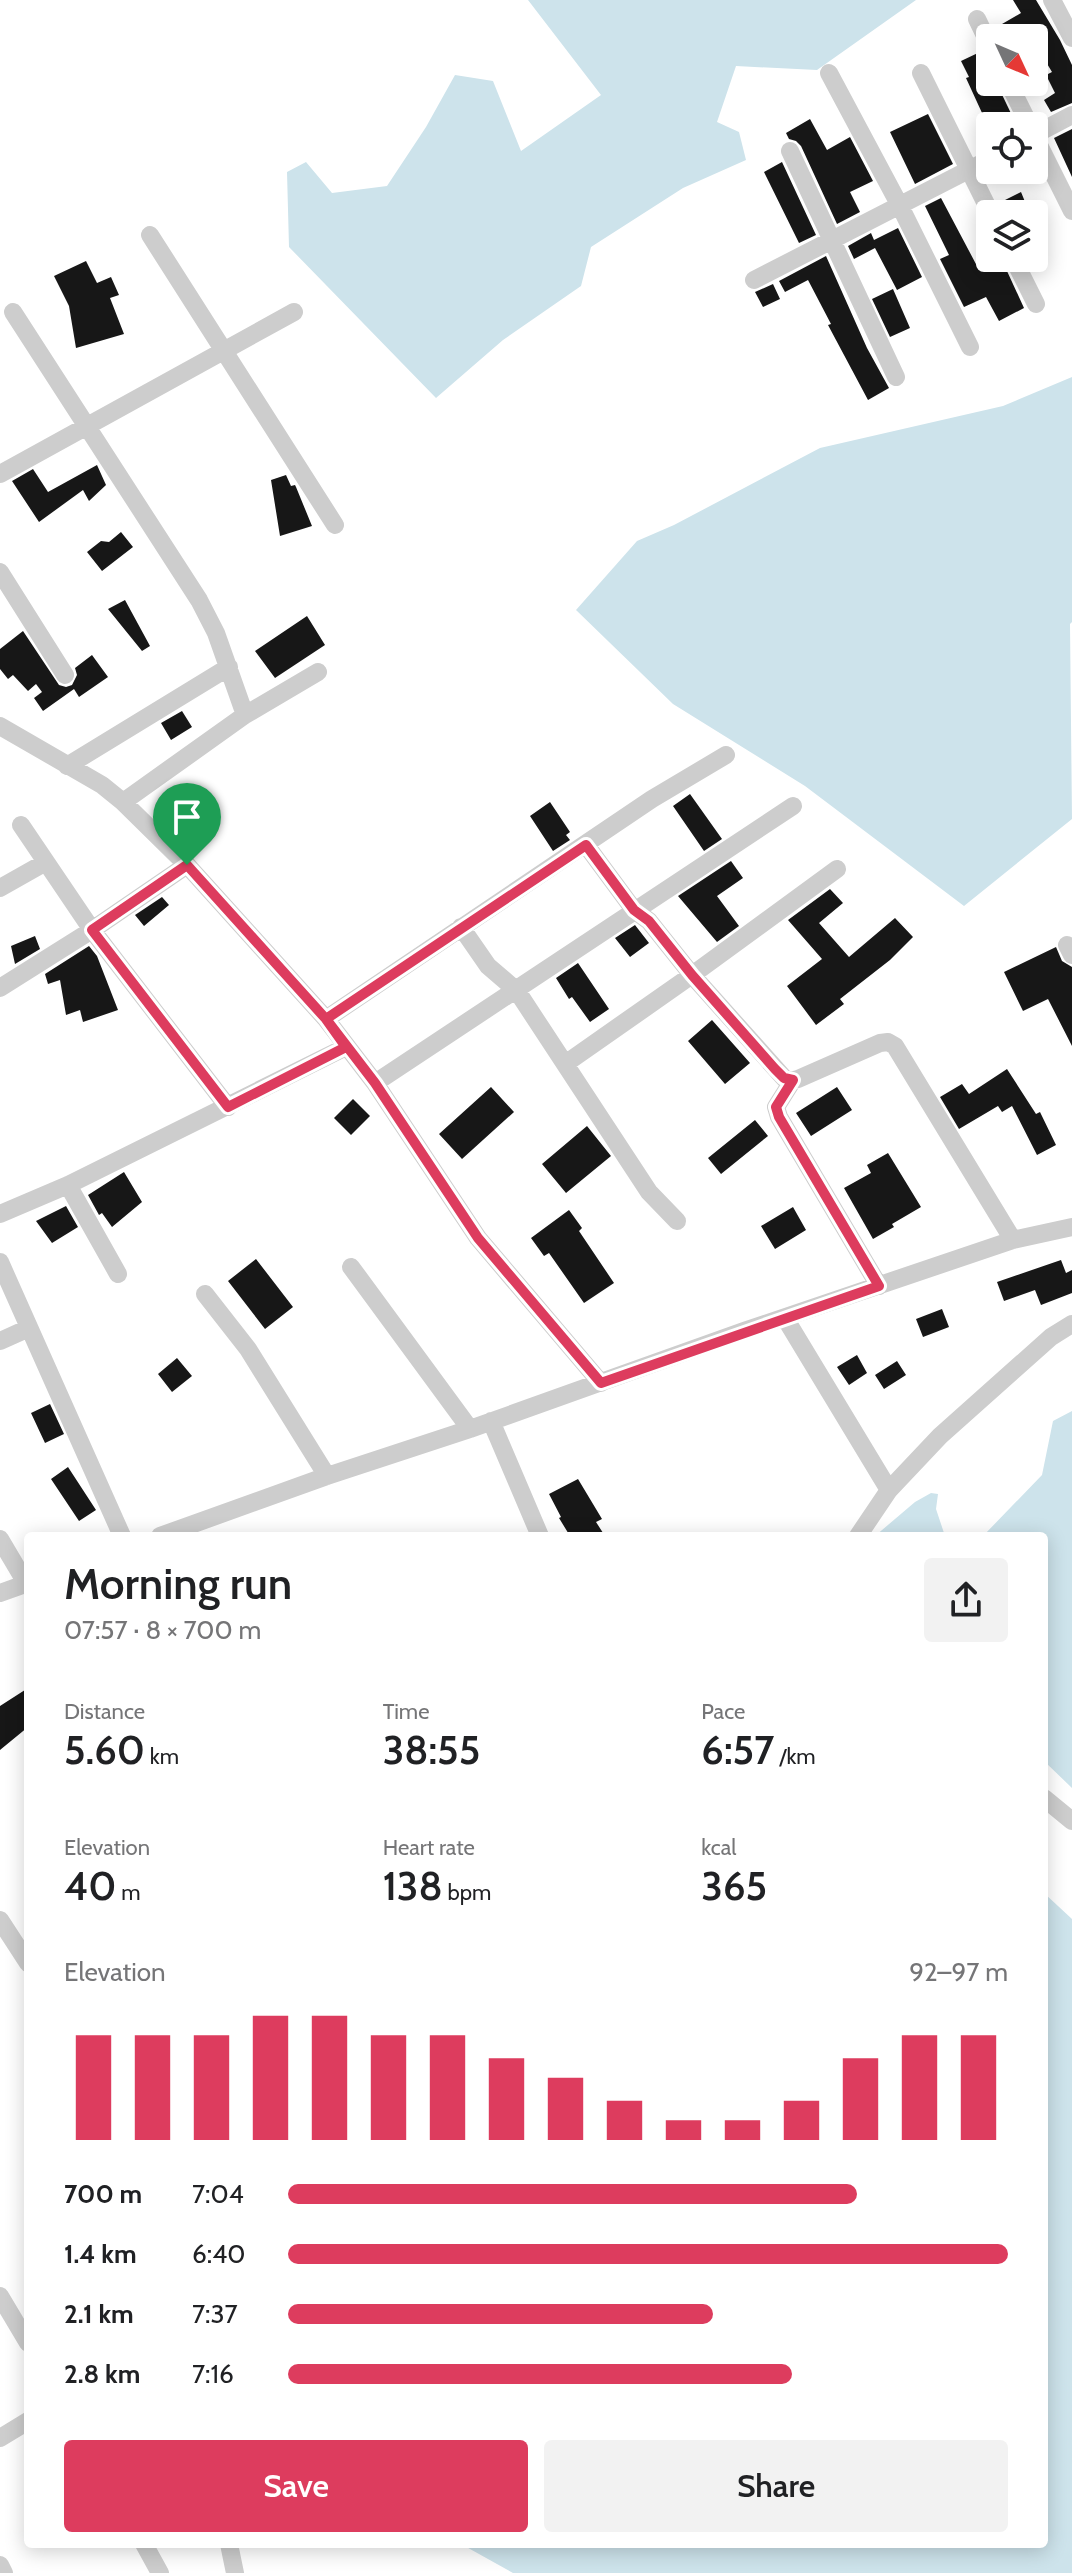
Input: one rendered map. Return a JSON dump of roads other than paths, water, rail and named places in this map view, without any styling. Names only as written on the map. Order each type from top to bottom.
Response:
[{"type":"street","points":[[1052,0],[1072,38]]},
{"type":"street","points":[[977,19],[979,24]]},
{"type":"street","points":[[829,73],[970,347]]},
{"type":"street","points":[[921,73],[984,200]]},
{"type":"street","points":[[1048,128],[1072,115]]},
{"type":"street","points":[[790,151],[896,377]]},
{"type":"street","points":[[1048,163],[1072,211]]},
{"type":"street","points":[[754,280],[976,166]]},
{"type":"street","points":[[150,235],[335,525]]},
{"type":"street","points":[[1020,272],[1036,304]]},
{"type":"street","points":[[13,312],[199,600],[216,633],[245,715]]},
{"type":"street","points":[[0,474],[294,312]]},
{"type":"street","points":[[0,572],[65,675]]},
{"type":"street","points":[[67,766],[229,667]]},
{"type":"street","points":[[123,802],[245,715],[318,672]]},
{"type":"street","points":[[0,726],[102,785],[187,865],[326,1019],[375,1083],[478,1238],[601,1383]]},
{"type":"street","points":[[326,1019],[652,799],[726,755]]},
{"type":"street","points":[[375,1083],[793,806]]},
{"type":"street","points":[[21,825],[92,930],[228,1107]]},
{"type":"street","points":[[586,845],[634,910],[649,921],[775,1069],[784,1078],[793,1080]]},
{"type":"street","points":[[0,888],[46,862]]},
{"type":"street","points":[[0,988],[187,865]]},
{"type":"street","points":[[565,1064],[837,869]]},
{"type":"street","points":[[461,927],[488,966],[517,991],[649,1192],[677,1221]]},
{"type":"street","points":[[879,1286],[776,1107],[793,1080],[880,1043],[888,1042],[895,1046],[1013,1240]]},
{"type":"street","points":[[0,1214],[68,1185],[346,1047]]},
{"type":"street","points":[[68,1185],[118,1274]]},
{"type":"street","points":[[171,1532],[1013,1240],[1072,1227]]},
{"type":"street","points":[[0,1262],[120,1532]]},
{"type":"street","points":[[351,1267],[470,1429]]},
{"type":"street","points":[[205,1294],[248,1349],[327,1476]]},
{"type":"street","points":[[785,1318],[889,1490]]},
{"type":"street","points":[[861,1532],[889,1490],[940,1436],[1051,1337],[1072,1324]]},
{"type":"street","points":[[0,1341],[29,1328]]},
{"type":"street","points":[[491,1421],[538,1532]]},
{"type":"street","points":[[0,1539],[24,1578]]},
{"type":"street","points":[[0,1593],[24,1584]]},
{"type":"street","points":[[1048,1801],[1072,1821]]},
{"type":"street","points":[[0,1920],[24,1957]]},
{"type":"street","points":[[0,2296],[24,2336]]},
{"type":"street","points":[[0,2438],[24,2423]]},
{"type":"street","points":[[146,2548],[160,2573]]},
{"type":"street","points":[[230,2548],[235,2573]]},
{"type":"street","points":[[0,2565],[4,2573]]},
{"type":"water","points":[[528,0],[916,0],[817,70],[736,66],[717,122],[739,132],[746,160],[683,188],[591,247],[581,286],[503,340],[436,398],[289,247],[287,172],[306,162],[332,193],[387,186],[426,127],[455,75],[493,81],[521,151],[601,95]]},
{"type":"water","points":[[1072,377],[1072,819],[964,906],[805,786],[673,704],[576,610],[637,541],[674,525],[820,448],[1003,406]]},
{"type":"water","points":[[1072,1411],[1072,1788],[1048,1765],[1048,1532],[987,1532],[1042,1475],[1053,1421]]},
{"type":"water","points":[[931,1493],[938,1494],[936,1509],[944,1532],[880,1532],[915,1502]]},
{"type":"water","points":[[1048,1897],[1072,1919],[1072,2573],[513,2573],[468,2548],[1048,2548]]}]
